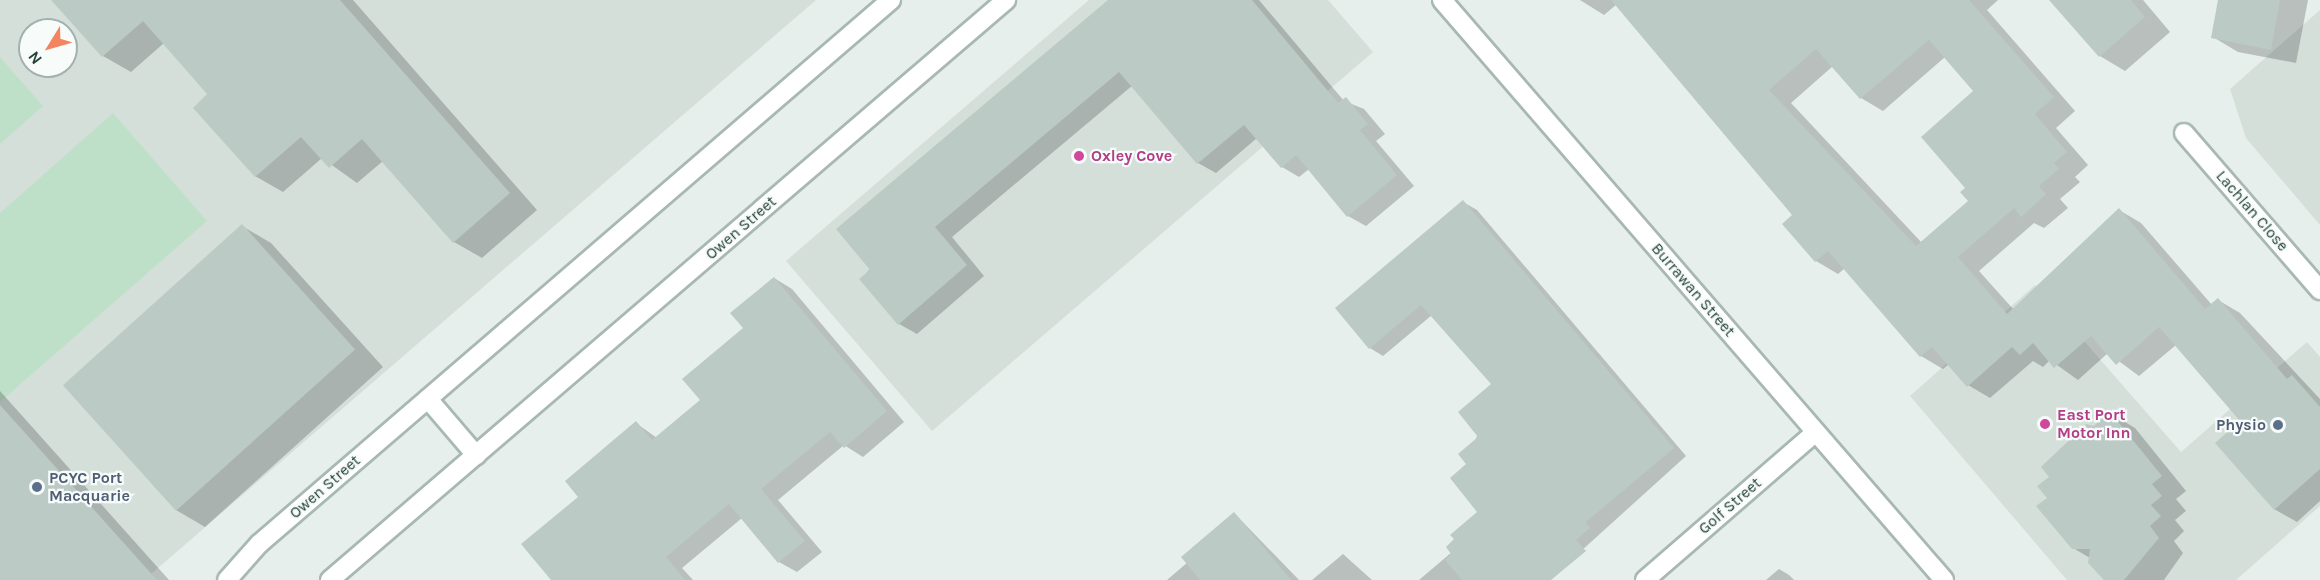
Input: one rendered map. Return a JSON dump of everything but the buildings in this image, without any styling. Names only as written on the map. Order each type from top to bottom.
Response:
[{"type":"street","name":"Owen Street","points":[[227,580],[259,544],[891,0]]},
{"type":"street","name":"Owen Street","points":[[330,580],[1006,0]]},
{"type":"street","name":"Burrawan Street","points":[[1442,0],[1944,580]]},
{"type":"street","name":"Lachlan Close","points":[[2184,133],[2320,290]]},
{"type":"street","points":[[428,399],[476,455]]},
{"type":"street","name":"Golf Street","points":[[1645,580],[1816,432]]},
{"type":"shaded area","points":[[0,0],[816,0],[144,580],[0,580]]},
{"type":"shaded area","name":"Oxley Cove","points":[[1089,0],[1328,0],[1373,52],[932,431],[786,261]]},
{"type":"shaded area","points":[[2320,10],[2320,225],[2246,138],[2230,89]]},
{"type":"shaded area","name":"East Port Motor Inn","points":[[2035,285],[2181,452],[2307,342],[2320,357],[2320,506],[2236,580],[2067,580],[1910,396]]},
{"type":"green space","points":[[0,57],[43,106],[0,144]]},
{"type":"green space","points":[[113,113],[207,221],[0,402],[0,213]]},
{"type":"place","name":"Oxley Cove","points":[[1079,156]]},
{"type":"place","name":"East Port Motor Inn","points":[[2045,424]]},
{"type":"place","name":"Physio","points":[[2278,425]]},
{"type":"place","name":"PCYC Port Macquarie","points":[[37,487]]}]
